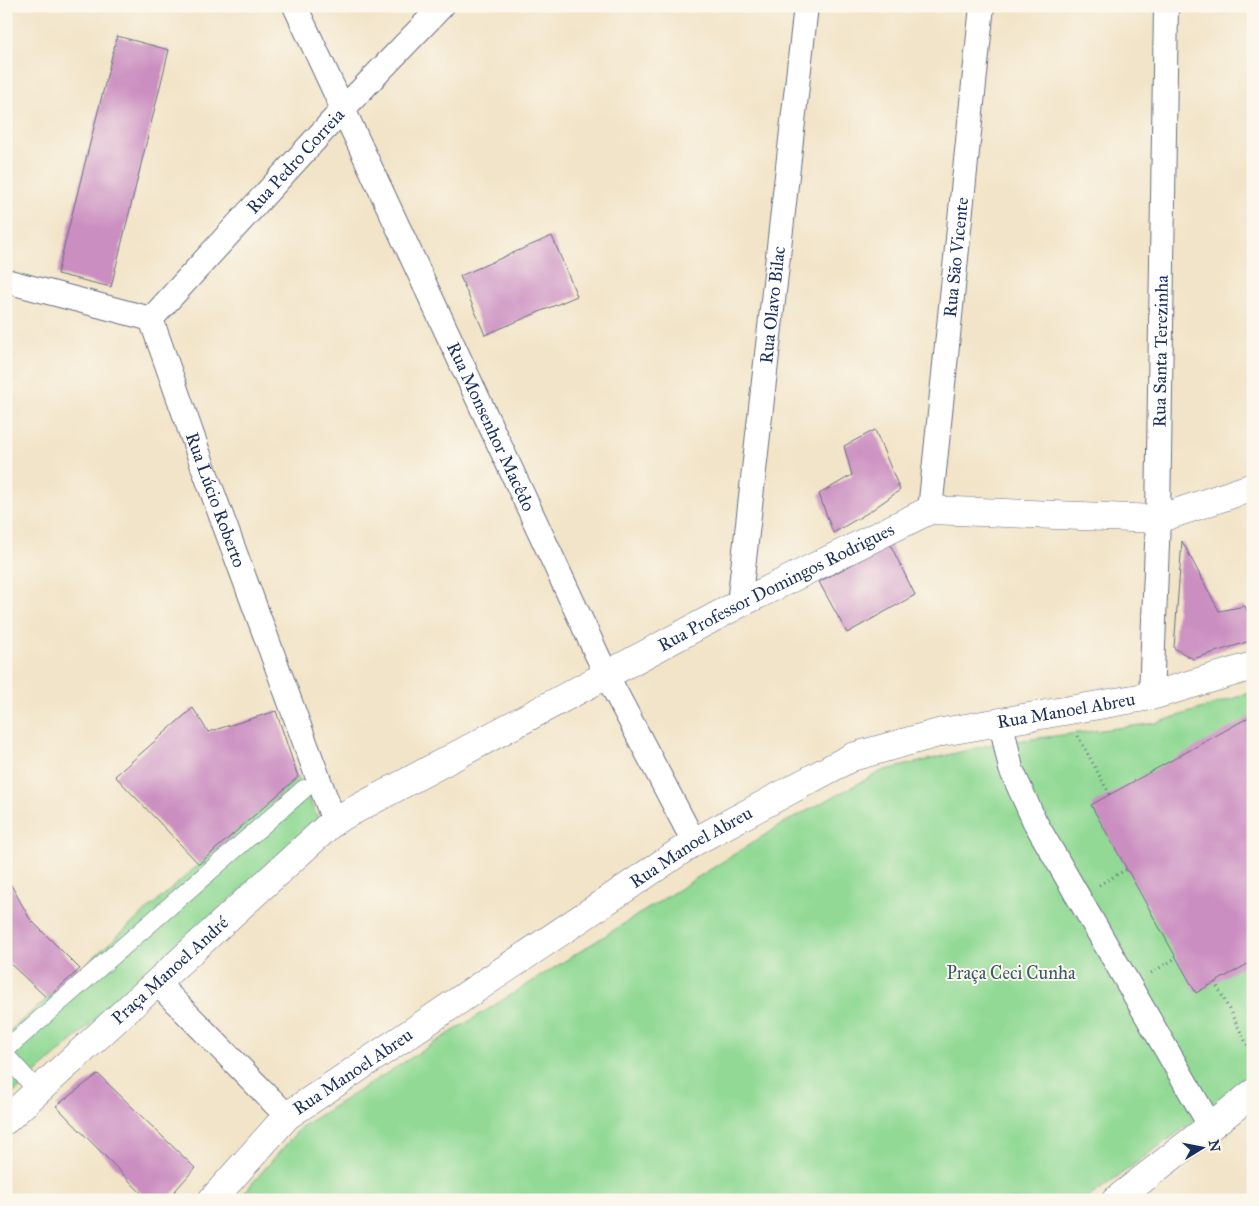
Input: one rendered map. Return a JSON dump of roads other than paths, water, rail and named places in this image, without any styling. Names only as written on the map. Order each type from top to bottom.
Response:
[{"type":"street","name":"Rua Monsenhor Macêdo","points":[[296,6],[607,676],[694,842]]},
{"type":"street","name":"Rua Pedro Correia","points":[[152,319],[344,108],[442,6]]},
{"type":"street","name":"Rua Olavo Bilac","points":[[739,604],[806,6]]},
{"type":"street","name":"Rua São Vicente","points":[[930,510],[982,6]]},
{"type":"street","name":"Rua Santa Terezinha","points":[[1151,696],[1158,519],[1166,6]]},
{"type":"street","points":[[6,281],[152,319]]},
{"type":"street","name":"Rua Lúcio Roberto","points":[[152,319],[205,472],[334,821]]},
{"type":"street","name":"Rua Professor Domingos Rodrigues","points":[[334,821],[739,604],[930,510],[1158,519],[1253,487]]},
{"type":"street","name":"Rua Manoel Abreu","points":[[212,1200],[287,1116],[694,842],[852,758],[942,732],[1151,696],[1253,666]]},
{"type":"street","points":[[1002,722],[1011,769],[1035,822],[1211,1127]]},
{"type":"street","points":[[6,1049],[304,789]]},
{"type":"street","name":"Praça Manoel André","points":[[6,1120],[37,1090],[158,984],[334,821]]},
{"type":"street","points":[[158,984],[287,1116]]},
{"type":"street","points":[[6,1056],[37,1090]]},
{"type":"street","points":[[1116,1200],[1253,1094]]},
{"type":"park label","name":"Praça Ceci Cunha","points":[[1011,973]]}]
